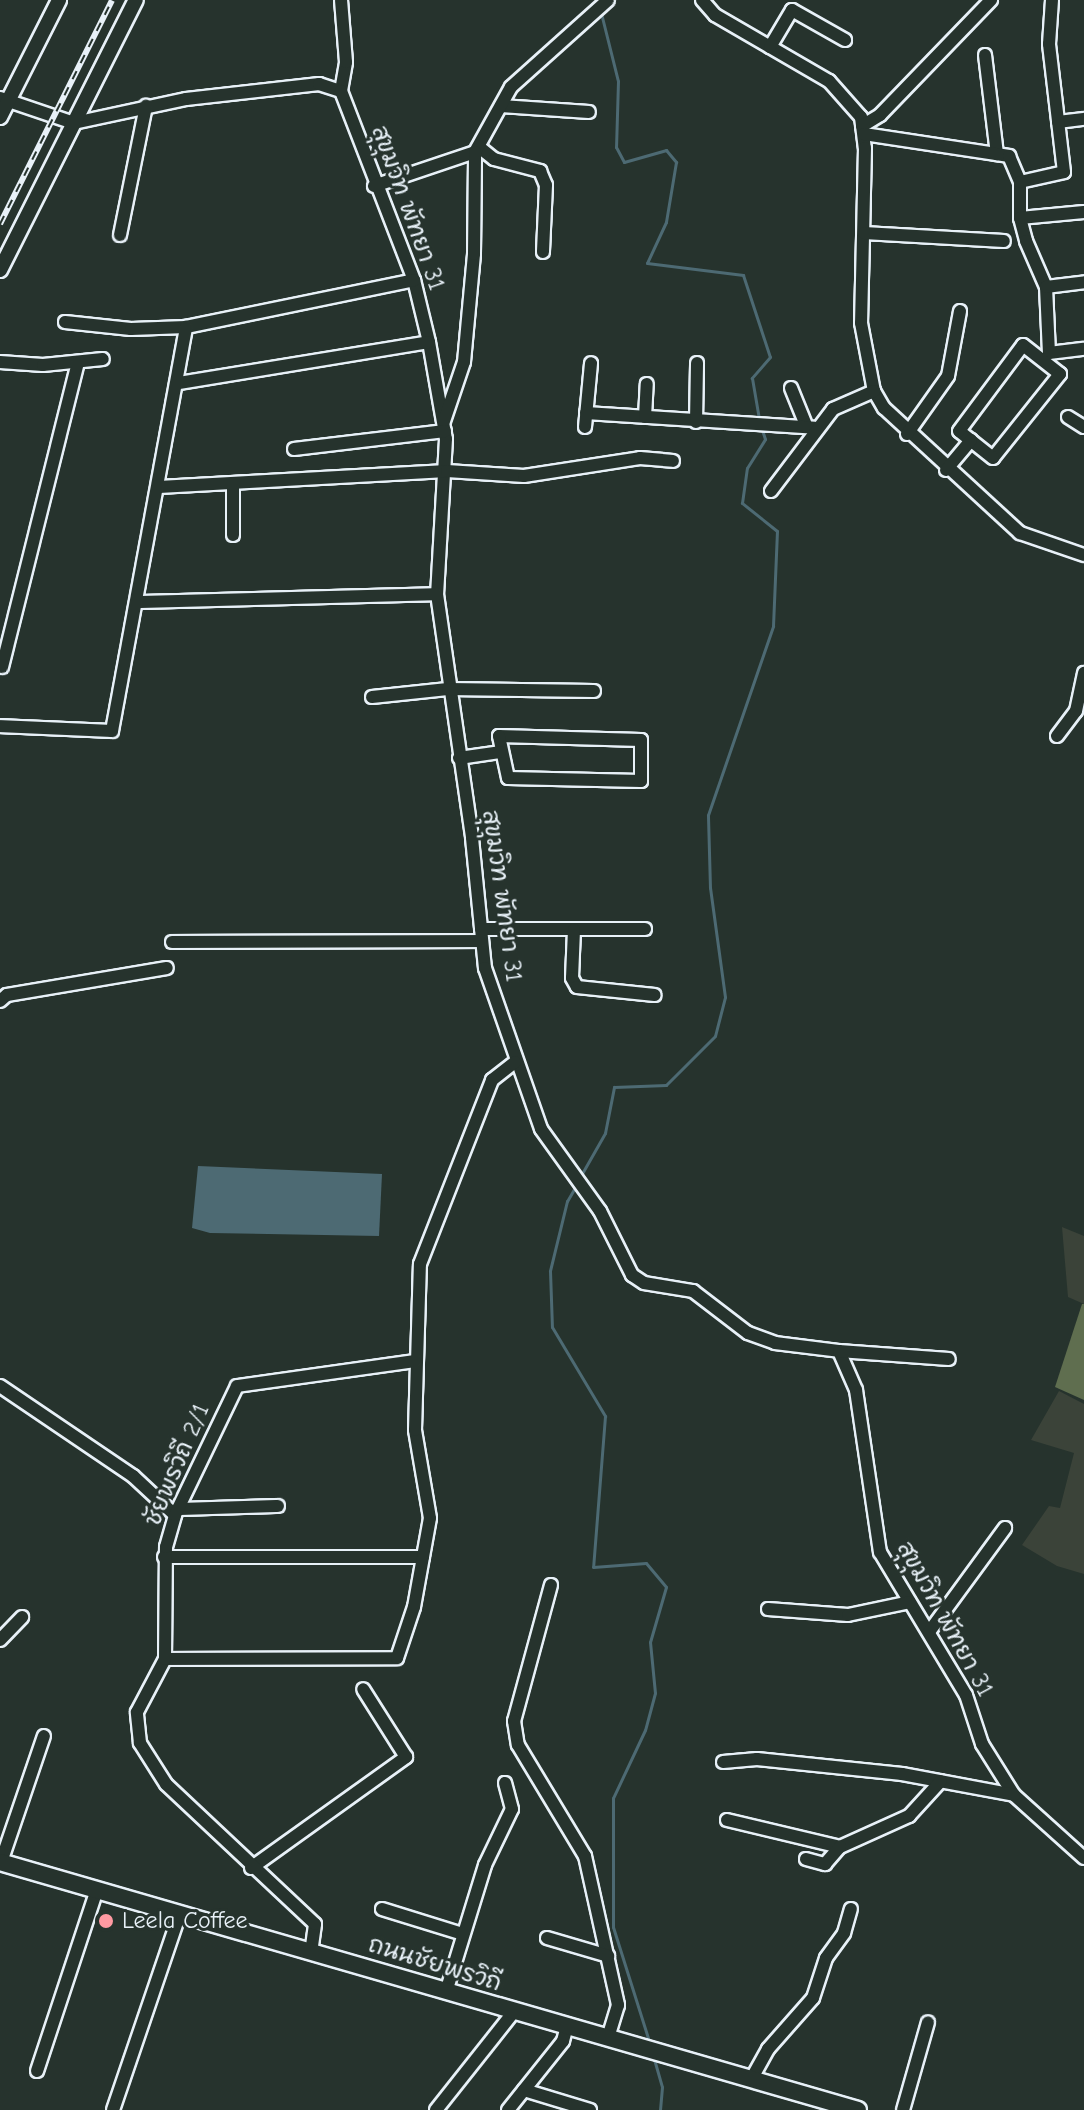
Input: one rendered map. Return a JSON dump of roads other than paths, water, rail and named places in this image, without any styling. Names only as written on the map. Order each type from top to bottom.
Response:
[{"type":"main road","name":"ถนนชัยพรวิถี","points":[[1,1862],[96,1893],[858,2110]]},
{"type":"street","points":[[0,117],[4,99],[59,0]]},
{"type":"street","points":[[0,270],[136,0]]},
{"type":"street","points":[[4,99],[74,123],[146,106],[319,84],[341,91],[346,67],[341,0]]},
{"type":"street","points":[[294,449],[445,427],[464,362],[474,254],[477,150],[511,87],[608,0]]},
{"type":"street","points":[[702,0],[715,15],[839,89],[855,107],[863,130],[861,323],[874,391],[907,434],[1020,533],[1084,555]]},
{"type":"street","points":[[863,130],[991,0]]},
{"type":"street","points":[[1020,182],[1064,172],[1048,26],[1052,0]]},
{"type":"street","points":[[770,47],[792,10],[845,40]]},
{"type":"street","points":[[985,55],[997,154]]},
{"type":"street","name":"สุขุมวิท พัทยา 31","points":[[341,91],[374,186],[414,280],[429,342],[445,427],[447,471],[437,594],[485,968],[515,1062],[541,1129],[564,1167],[588,1197],[626,1266],[644,1283],[693,1291],[748,1333],[775,1343],[839,1351],[856,1390],[880,1552],[966,1695],[982,1744],[1014,1795],[1084,1858]]},
{"type":"street","points":[[120,235],[146,106]]},
{"type":"street","points":[[501,106],[589,112]]},
{"type":"street","points":[[1058,122],[1084,119]]},
{"type":"street","points":[[863,130],[1009,156],[1020,182],[1020,218],[1046,287],[1049,353],[1084,349]]},
{"type":"street","points":[[374,186],[477,150],[494,159],[540,171],[546,185],[543,252]]},
{"type":"street","points":[[1020,218],[1084,212]]},
{"type":"street","points":[[864,233],[1004,241]]},
{"type":"street","points":[[65,322],[131,329],[186,327],[414,280]]},
{"type":"street","points":[[1046,287],[1084,282]]},
{"type":"street","points":[[907,434],[948,376],[960,311]]},
{"type":"street","points":[[0,726],[112,731],[179,383],[186,327]]},
{"type":"street","points":[[179,383],[429,342]]},
{"type":"street","points":[[1023,345],[1060,374],[993,458],[971,440],[959,431],[1023,345]]},
{"type":"street","points":[[0,362],[103,359]]},
{"type":"street","points":[[2,667],[78,362]]},
{"type":"street","points":[[585,427],[591,363]]},
{"type":"street","points":[[696,422],[697,363]]},
{"type":"street","points":[[645,417],[647,384]]},
{"type":"street","points":[[791,388],[811,426]]},
{"type":"street","points":[[771,491],[811,426],[833,409],[874,391]]},
{"type":"street","points":[[586,413],[696,422],[811,426]]},
{"type":"street","points":[[1068,417],[1084,427]]},
{"type":"street","points":[[946,470],[971,440]]},
{"type":"street","points":[[159,487],[447,471],[524,476],[640,458],[673,461]]},
{"type":"street","points":[[233,485],[233,535]]},
{"type":"street","points":[[137,602],[437,594]]},
{"type":"street","points":[[1057,736],[1076,711],[1084,673]]},
{"type":"street","points":[[372,697],[448,689],[594,691]]},
{"type":"street","points":[[499,736],[641,740],[641,781],[508,778],[500,752],[499,736]]},
{"type":"street","points":[[459,758],[500,752]]},
{"type":"street","points":[[172,942],[645,929]]},
{"type":"street","points":[[574,930],[572,978],[577,987],[655,995]]},
{"type":"street","points":[[0,1001],[7,995],[167,968]]},
{"type":"street","points":[[165,1659],[397,1658],[430,1518],[415,1430],[420,1264],[492,1080],[515,1062]]},
{"type":"street","points":[[839,1351],[949,1359]]},
{"type":"street","name":"ชัยพรวิถี 2/1","points":[[311,1953],[315,1924],[251,1868],[166,1784],[140,1743],[137,1712],[165,1659],[164,1557],[176,1512],[237,1386],[416,1361]]},
{"type":"street","points":[[0,1386],[133,1476],[176,1512],[278,1506]]},
{"type":"street","points":[[929,1632],[1005,1528]]},
{"type":"street","points":[[164,1557],[423,1557]]},
{"type":"street","points":[[551,1585],[514,1721],[518,1745],[585,1856],[618,2005],[608,2037]]},
{"type":"street","points":[[768,1609],[848,1615],[910,1602]]},
{"type":"street","points":[[0,1640],[22,1617]]},
{"type":"street","points":[[251,1868],[406,1757],[363,1689]]},
{"type":"street","points":[[1,1862],[44,1736]]},
{"type":"street","points":[[723,1762],[757,1759],[941,1781],[1014,1795]]},
{"type":"street","points":[[806,1859],[825,1864],[840,1847],[909,1816],[941,1781]]},
{"type":"street","points":[[446,1992],[485,1865],[512,1809],[505,1783]]},
{"type":"street","points":[[727,1820],[840,1847]]},
{"type":"street","points":[[37,2071],[96,1893]]},
{"type":"street","points":[[382,1909],[463,1934]]},
{"type":"street","points":[[752,2078],[768,2049],[813,1998],[826,1958],[844,1933],[851,1909]]},
{"type":"street","points":[[113,2110],[179,1916]]},
{"type":"street","points":[[547,1938],[608,1956]]},
{"type":"street","points":[[436,2110],[513,2013]]},
{"type":"street","points":[[903,2110],[928,2022]]},
{"type":"street","points":[[508,2110],[563,2041],[567,2026]]},
{"type":"street","points":[[524,2090],[590,2110]]},
{"type":"water","points":[[198,1166],[382,1174],[379,1236],[210,1233],[192,1228]]},
{"type":"waterway","points":[[601,13],[618,81],[616,147],[624,162],[666,150],[676,162],[666,222],[647,263],[743,275],[770,357],[752,378],[759,419]]},
{"type":"waterway","points":[[580,1177],[605,1133],[614,1087],[666,1085],[715,1036],[725,997],[710,888],[708,815],[773,626],[777,531],[742,503],[747,468],[765,439],[762,430]]},
{"type":"waterway","points":[[577,1184],[567,1201],[550,1271],[552,1327],[605,1416],[593,1567],[646,1563],[666,1587],[650,1642],[655,1693],[645,1730],[613,1798],[613,1927],[650,2044]]},
{"type":"waterway","points":[[654,2059],[662,2087],[660,2110]]},
{"type":"railway","points":[[0,224],[112,0]]},
{"type":"place","name":"Leela Coffee","points":[[106,1921]]}]
